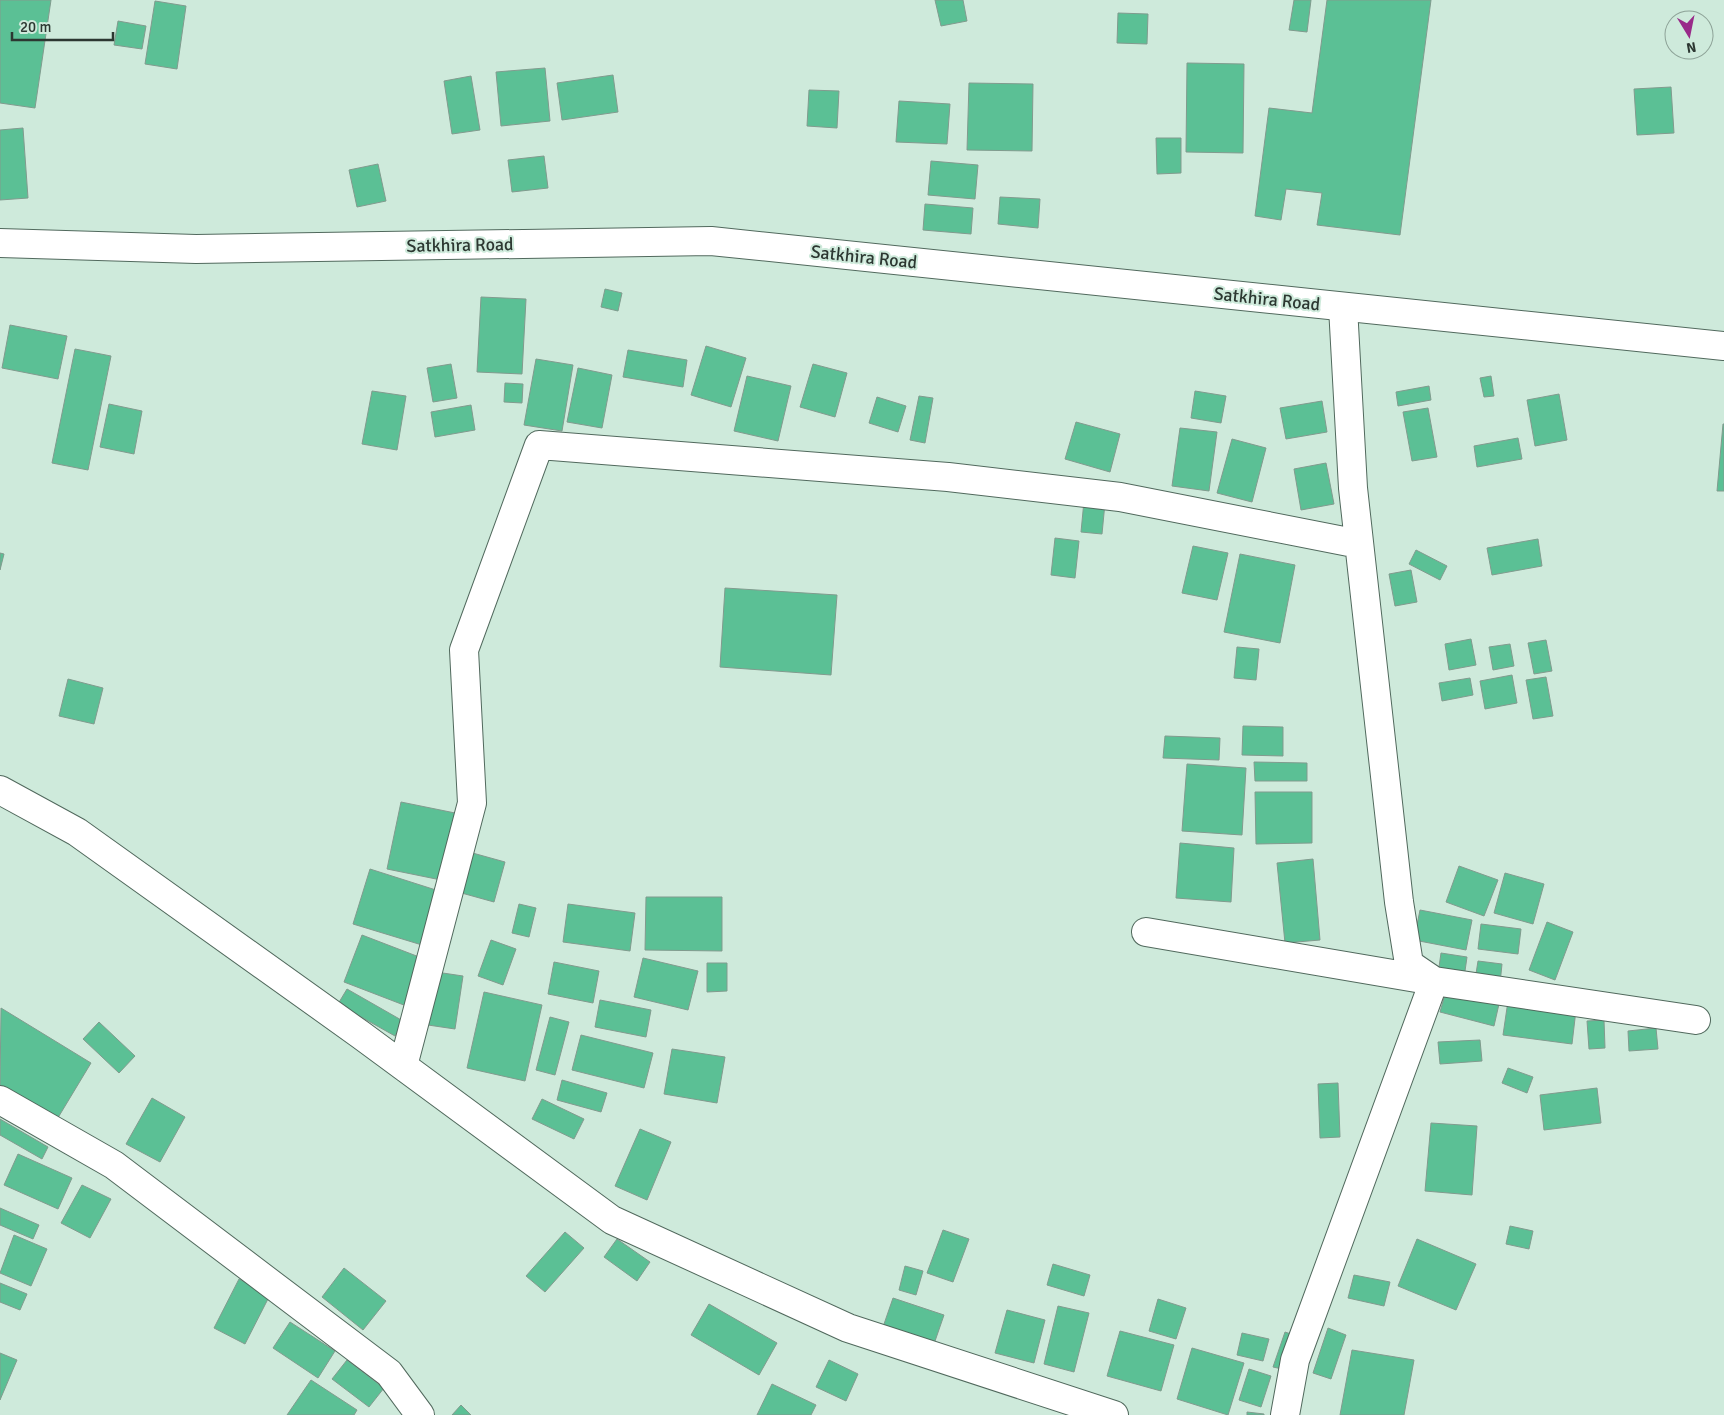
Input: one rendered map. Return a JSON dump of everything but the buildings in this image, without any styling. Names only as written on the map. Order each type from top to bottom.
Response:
[{"type":"street","name":"Satkhira Road","points":[[0,242],[196,249],[710,241],[1724,346]]},
{"type":"street","points":[[1343,307],[1353,488],[1399,902],[1409,964],[1434,981]]},
{"type":"street","points":[[403,1066],[472,803],[464,650],[539,445],[948,477],[1120,497],[1359,544]]},
{"type":"street","points":[[0,790],[77,832],[403,1066],[612,1220],[848,1328],[1114,1415]]},
{"type":"street","points":[[1146,932],[1434,981],[1696,1020]]},
{"type":"street","points":[[1285,1415],[1295,1360],[1434,981]]},
{"type":"street","points":[[0,1100],[122,1171],[389,1373],[420,1415]]}]
